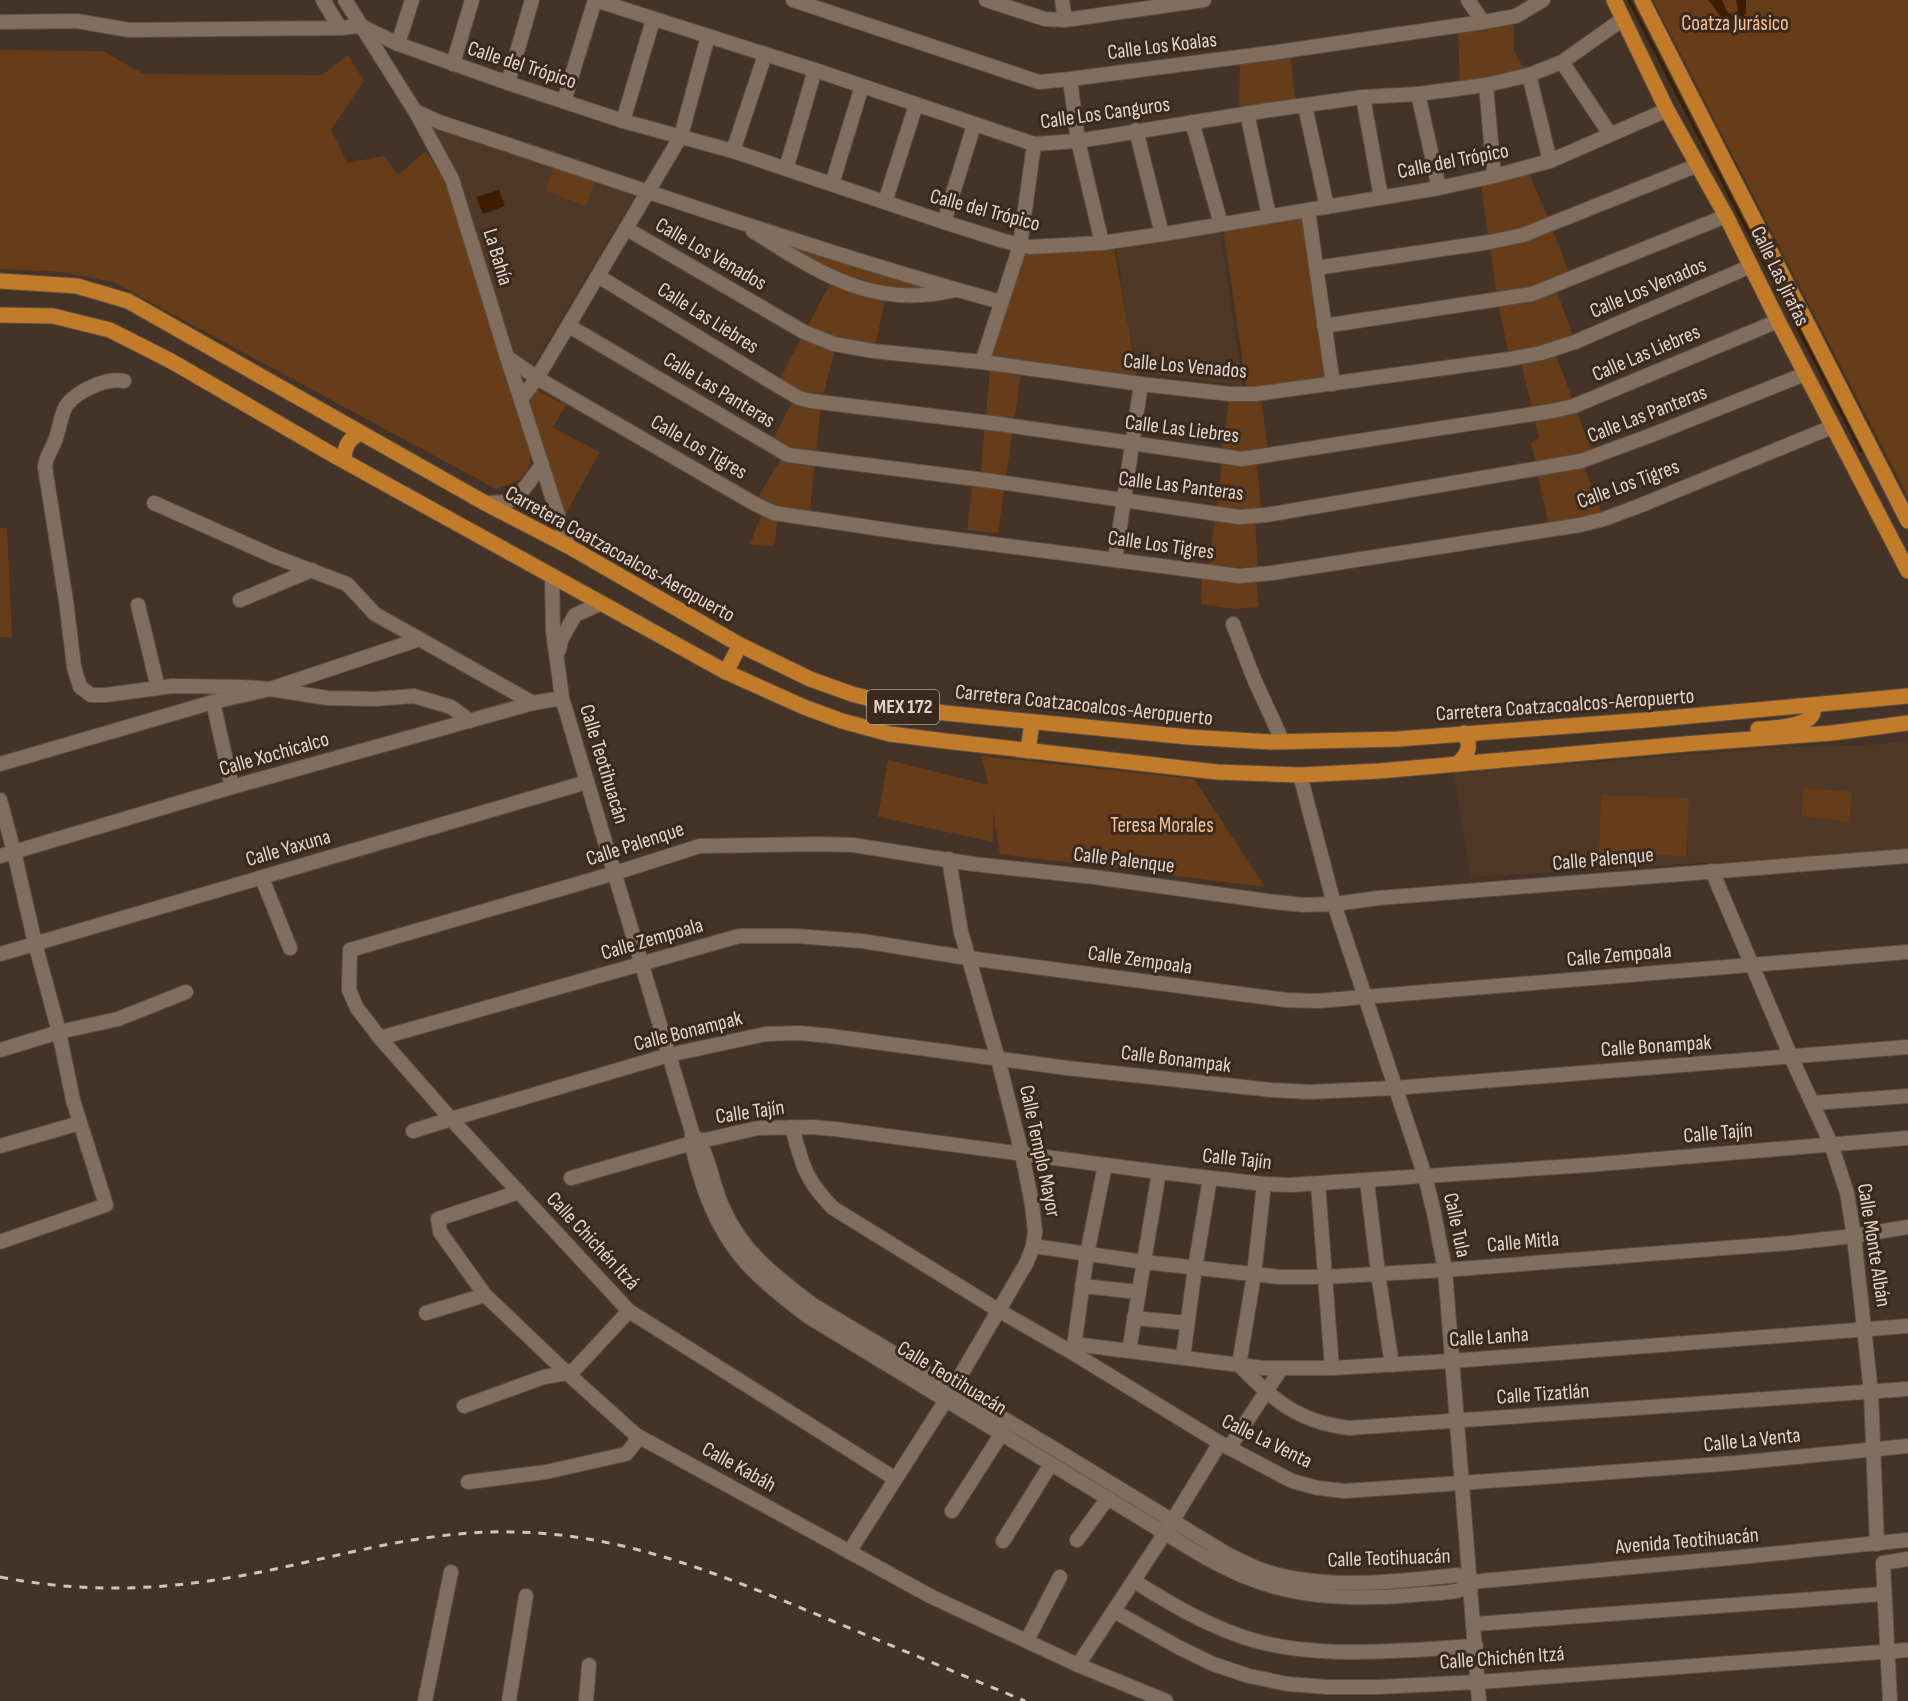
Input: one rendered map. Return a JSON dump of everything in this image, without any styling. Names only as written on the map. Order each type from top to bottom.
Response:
[{"type":"main road","name":"Calle Las Jirafas","points":[[1614,0],[1667,110],[1726,216],[1908,572]]},
{"type":"main road","name":"Calle Las Jirafas","points":[[1642,0],[1908,521]]},
{"type":"main road","name":"Carretera Coatzacoalcos-Aeropuerto","points":[[0,281],[77,286],[128,301],[361,434],[568,546],[740,645],[810,679],[852,694],[898,706],[945,713],[1188,737],[1283,742],[1386,740],[1815,706],[1908,696]]},
{"type":"main road","name":"MEX 172","points":[[0,315],[54,316],[110,330],[171,361],[344,461],[726,672],[804,707],[842,721],[890,734],[1217,772],[1300,775],[1379,771],[1832,733],[1908,723]]},
{"type":"main road","points":[[344,461],[344,451],[348,443],[354,436],[361,434]]},
{"type":"main road","points":[[1856,471],[1877,460]]},
{"type":"main road","points":[[726,672],[740,645]]},
{"type":"main road","points":[[1685,744],[1717,734],[1798,724],[1809,719],[1815,706]]},
{"type":"main road","points":[[1028,751],[1032,722]]},
{"type":"main road","points":[[1457,764],[1467,754],[1467,738],[1464,733]]},
{"type":"street","points":[[322,0],[340,28]]},
{"type":"street","points":[[398,44],[412,0]]},
{"type":"street","points":[[453,64],[472,0]]},
{"type":"street","points":[[508,83],[532,0]]},
{"type":"street","points":[[564,101],[595,0]]},
{"type":"street","name":"Calle Los Canguros","points":[[595,0],[815,70],[1034,144],[1078,141],[1136,130],[1363,97],[1418,94],[1486,85],[1529,75],[1562,62],[1623,19]]},
{"type":"street","name":"Calle Los Koalas","points":[[793,0],[1039,82],[1269,53],[1483,22],[1516,16],[1543,0]]},
{"type":"street","points":[[986,0],[1045,19],[1065,21],[1204,0]]},
{"type":"street","points":[[1062,0],[1065,21]]},
{"type":"street","points":[[1468,0],[1483,22]]},
{"type":"street","name":"La Bahía","points":[[351,4],[361,26],[416,111],[452,178],[568,546]]},
{"type":"street","points":[[623,121],[653,20]]},
{"type":"street","points":[[0,22],[76,21],[129,30],[361,26]]},
{"type":"street","name":"Calle del Trópico","points":[[361,26],[398,44],[508,83],[623,121],[733,151],[1020,246],[1042,247],[1102,243],[1439,188],[1550,161],[1667,110]]},
{"type":"street","points":[[521,399],[537,378],[569,326],[681,136],[708,36]]},
{"type":"street","points":[[733,151],[765,55]]},
{"type":"street","points":[[1562,62],[1611,134]]},
{"type":"street","points":[[786,169],[815,70]]},
{"type":"street","points":[[1529,75],[1550,161]]},
{"type":"street","points":[[1070,79],[1078,141],[1102,243]]},
{"type":"street","points":[[1486,85],[1494,176]]},
{"type":"street","points":[[832,184],[862,86]]},
{"type":"street","points":[[1418,94],[1439,188]]},
{"type":"street","points":[[1363,97],[1381,197]]},
{"type":"street","points":[[885,202],[916,105]]},
{"type":"street","points":[[1305,105],[1328,207]]},
{"type":"street","points":[[416,111],[439,122],[738,221],[1001,302]]},
{"type":"street","points":[[1247,113],[1269,216]]},
{"type":"street","points":[[1192,122],[1221,224]]},
{"type":"street","points":[[944,222],[974,125]]},
{"type":"street","points":[[1136,130],[1162,234]]},
{"type":"street","points":[[982,362],[1020,246],[1034,144]]},
{"type":"street","points":[[1316,268],[1523,235],[1698,165]]},
{"type":"street","points":[[1308,210],[1333,384]]},
{"type":"street","points":[[1324,326],[1532,294],[1726,216]]},
{"type":"street","points":[[738,221],[810,268],[858,289],[919,296],[957,290]]},
{"type":"street","name":"Calle Los Venados","points":[[627,229],[804,333],[821,340],[864,349],[1238,394],[1333,384],[1510,359],[1554,350],[1751,266]]},
{"type":"street","name":"Calle Las Liebres","points":[[598,276],[799,398],[841,406],[999,424],[1242,459],[1574,406],[1778,321]]},
{"type":"street","name":"Calle Las Panteras","points":[[569,326],[788,455],[992,481],[1224,515],[1248,516],[1562,465],[1594,457],[1805,374]]},
{"type":"street","name":"Calle Los Tigres","points":[[507,357],[537,378],[754,504],[774,513],[905,533],[1239,576],[1255,576],[1580,525],[1604,519],[1832,427]]},
{"type":"street","points":[[124,381],[110,380],[81,392],[65,408],[54,443],[46,456],[45,467],[74,667],[80,687],[91,695],[172,686],[270,689],[328,698],[375,699],[414,696],[451,706],[470,720]]},
{"type":"street","points":[[1114,560],[1141,384]]},
{"type":"street","points":[[485,503],[508,501],[523,490],[542,465]]},
{"type":"street","points":[[154,504],[273,556],[347,584],[375,614],[533,703]]},
{"type":"street","points":[[240,600],[312,570]]},
{"type":"street","name":"Calle Teotihuacán","points":[[552,576],[553,622],[562,698],[694,1139],[706,1195],[722,1231],[736,1253],[758,1276],[809,1317],[1058,1451],[1222,1566],[1246,1578],[1276,1587],[1312,1588],[1352,1597],[1399,1596],[1459,1590],[1470,1582]]},
{"type":"street","points":[[557,661],[561,640],[575,615],[602,603]]},
{"type":"street","points":[[138,605],[158,688]]},
{"type":"street","points":[[1233,624],[1283,742]]},
{"type":"street","points":[[0,764],[213,702],[270,689],[420,639]]},
{"type":"street","name":"Calle Xochicalco","points":[[0,856],[470,720],[533,703],[562,698]]},
{"type":"street","points":[[213,702],[232,787]]},
{"type":"street","name":"Calle Tula","points":[[1300,775],[1334,904],[1425,1176],[1434,1213],[1445,1270],[1479,1701]]},
{"type":"street","name":"Calle Yaxuna","points":[[0,954],[587,782]]},
{"type":"street","points":[[0,800],[80,1123],[106,1205],[0,1242]]},
{"type":"street","name":"Calle Palenque","points":[[350,950],[700,846],[853,845],[973,864],[1084,875],[1303,905],[1908,856]]},
{"type":"street","name":"Calle Templo Mayor","points":[[849,1551],[949,1394],[1027,1262],[1034,1246],[1034,1218],[1022,1154],[998,1059],[961,932],[948,859]]},
{"type":"street","name":"Calle Monte Albán","points":[[1712,871],[1791,1057],[1831,1144],[1847,1193],[1854,1236],[1871,1392],[1877,1544]]},
{"type":"street","points":[[262,878],[290,948]]},
{"type":"street","name":"Calle Zempoala","points":[[380,1038],[739,936],[828,937],[1254,997],[1318,1001],[1908,952]]},
{"type":"street","name":"Calle Chichén Itzá","points":[[350,950],[349,990],[357,1008],[380,1038],[451,1119],[629,1311],[894,1478]]},
{"type":"street","points":[[0,1050],[59,1032],[118,1019],[186,992]]},
{"type":"street","name":"Calle Bonampak","points":[[413,1131],[669,1055],[765,1034],[800,1033],[830,1036],[998,1059],[1272,1090],[1310,1092],[1394,1088],[1908,1047]]},
{"type":"street","points":[[1813,1103],[1908,1096]]},
{"type":"street","points":[[0,1146],[80,1123]]},
{"type":"street","name":"Calle La Venta","points":[[792,1127],[806,1173],[817,1192],[833,1208],[998,1310],[1074,1348],[1224,1445],[1292,1481],[1318,1488],[1345,1491],[1736,1463],[1908,1446]]},
{"type":"street","name":"Calle Tajín","points":[[571,1178],[694,1139],[758,1128],[835,1129],[1264,1184],[1367,1181],[1908,1138]]},
{"type":"street","points":[[1074,1348],[1087,1254],[1105,1165]]},
{"type":"street","points":[[1129,1351],[1159,1172]]},
{"type":"street","points":[[1183,1357],[1210,1178]]},
{"type":"street","points":[[1367,1181],[1392,1365]]},
{"type":"street","points":[[1239,1365],[1254,1275],[1264,1184]]},
{"type":"street","points":[[1318,1184],[1332,1368]]},
{"type":"street","name":"Calle Kabáh","points":[[519,1192],[438,1219],[440,1232],[485,1295],[636,1435],[932,1597],[1078,1665],[1166,1701]]},
{"type":"street","name":"Calle Mitla","points":[[1034,1246],[1254,1275],[1325,1277],[1790,1243],[1908,1227]]},
{"type":"street","points":[[1082,1286],[1138,1292]]},
{"type":"street","points":[[426,1313],[485,1295]]},
{"type":"street","points":[[464,1406],[544,1377],[575,1369],[629,1311]]},
{"type":"street","points":[[1134,1318],[1187,1323]]},
{"type":"street","name":"Calle Lanha","points":[[1074,1348],[1129,1351],[1281,1369],[1332,1368],[1908,1326]]},
{"type":"street","name":"Calle Tizatlán","points":[[1239,1365],[1280,1404],[1318,1423],[1349,1428],[1908,1389]]},
{"type":"street","points":[[1078,1665],[1224,1445],[1266,1392],[1281,1369]]},
{"type":"street","name":"Calle Teotihuacán","points":[[949,1394],[1002,1433],[1051,1464],[1108,1498],[1169,1527]]},
{"type":"street","points":[[952,1511],[1002,1433]]},
{"type":"street","points":[[468,1482],[546,1472],[626,1454],[635,1443],[636,1435]]},
{"type":"street","points":[[1003,1541],[1051,1464]]},
{"type":"street","points":[[1077,1540],[1108,1498]]},
{"type":"street","name":"Avenida Teotihuacán","points":[[1470,1582],[1908,1540]]},
{"type":"street","points":[[1890,1701],[1883,1563],[1908,1559]]},
{"type":"street","points":[[425,1701],[450,1572]]},
{"type":"street","points":[[1027,1640],[1060,1577]]},
{"type":"street","points":[[1134,1581],[1201,1619],[1236,1635],[1266,1644],[1310,1650],[1357,1652],[1476,1647]]},
{"type":"street","points":[[1474,1624],[1883,1594]]},
{"type":"street","points":[[509,1701],[526,1596]]},
{"type":"street","name":"Calle Chichén Itzá","points":[[1114,1611],[1213,1664],[1249,1676],[1288,1684],[1327,1687],[1478,1682],[1908,1650]]},
{"type":"street","points":[[586,1701],[590,1665]]},
{"type":"shaded area","points":[[1708,0],[1722,0],[1727,12],[1733,15],[1738,10],[1736,0],[1746,0],[1746,13],[1740,21],[1729,22],[1721,17]]},
{"type":"shaded area","points":[[428,124],[637,192],[532,368],[511,356]]},
{"type":"shaded area","points":[[499,190],[505,206],[483,214],[476,197]]},
{"type":"shaded area","points":[[1220,230],[1243,386],[1138,372],[1127,320],[1116,245]]},
{"type":"shaded area","points":[[1908,740],[1908,851],[1471,877],[1454,773],[1771,748],[1882,744]]},
{"type":"green space","name":"Coatza Jurásico","points":[[1653,0],[1908,0],[1908,497],[1680,53]]},
{"type":"green space","points":[[1514,16],[1514,52],[1529,75],[1460,89],[1458,25]]},
{"type":"green space","points":[[0,50],[103,51],[143,74],[322,75],[348,55],[364,81],[331,130],[347,163],[384,156],[398,175],[426,151],[445,180],[530,452],[526,473],[517,481],[496,489],[113,282],[63,272],[0,269]]},
{"type":"green space","points":[[1290,50],[1296,107],[1239,114],[1240,57]]},
{"type":"green space","points":[[555,163],[596,178],[586,206],[545,191]]},
{"type":"green space","points":[[1527,168],[1571,278],[1555,286],[1575,342],[1554,350],[1594,457],[1582,461],[1604,519],[1550,530],[1531,443],[1539,438],[1520,358],[1510,359],[1498,303],[1480,179]]},
{"type":"green space","points":[[1302,215],[1327,378],[1247,390],[1223,228]]},
{"type":"green space","points":[[771,235],[944,288],[887,291],[875,346],[838,339],[821,403],[810,511],[782,509],[757,499],[782,457],[772,441],[796,395],[777,384],[832,280]]},
{"type":"green space","points":[[1114,247],[1137,377],[989,359],[1024,255]]},
{"type":"green space","points":[[990,370],[1021,373],[998,533],[967,530],[973,479],[980,479]]},
{"type":"green space","points":[[536,390],[566,405],[553,428],[600,452],[564,517],[523,402]]},
{"type":"green space","points":[[1261,399],[1268,449],[1252,452],[1222,449],[1229,401]]},
{"type":"green space","points":[[1222,461],[1257,463],[1261,509],[1217,509]]},
{"type":"green space","points":[[762,513],[778,518],[774,546],[750,545]]},
{"type":"green space","points":[[1215,518],[1255,520],[1258,568],[1208,567]]},
{"type":"green space","points":[[0,528],[7,528],[12,638],[0,637]]},
{"type":"green space","points":[[1202,575],[1256,579],[1259,607],[1233,609],[1201,604]]},
{"type":"green space","name":"Teresa Morales","points":[[981,756],[1194,779],[1265,887],[1000,854],[993,811],[993,842],[878,817],[888,760],[989,785]]},
{"type":"green space","points":[[1804,788],[1852,792],[1849,822],[1801,816]]},
{"type":"green space","points":[[1601,795],[1689,798],[1686,856],[1599,853]]},
{"type":"waterway","points":[[1629,0],[1861,451]]},
{"type":"railway","points":[[0,1577],[71,1587],[140,1588],[244,1575],[437,1536],[490,1532],[535,1533],[579,1538],[620,1545],[701,1569],[782,1600],[1025,1701]]}]
